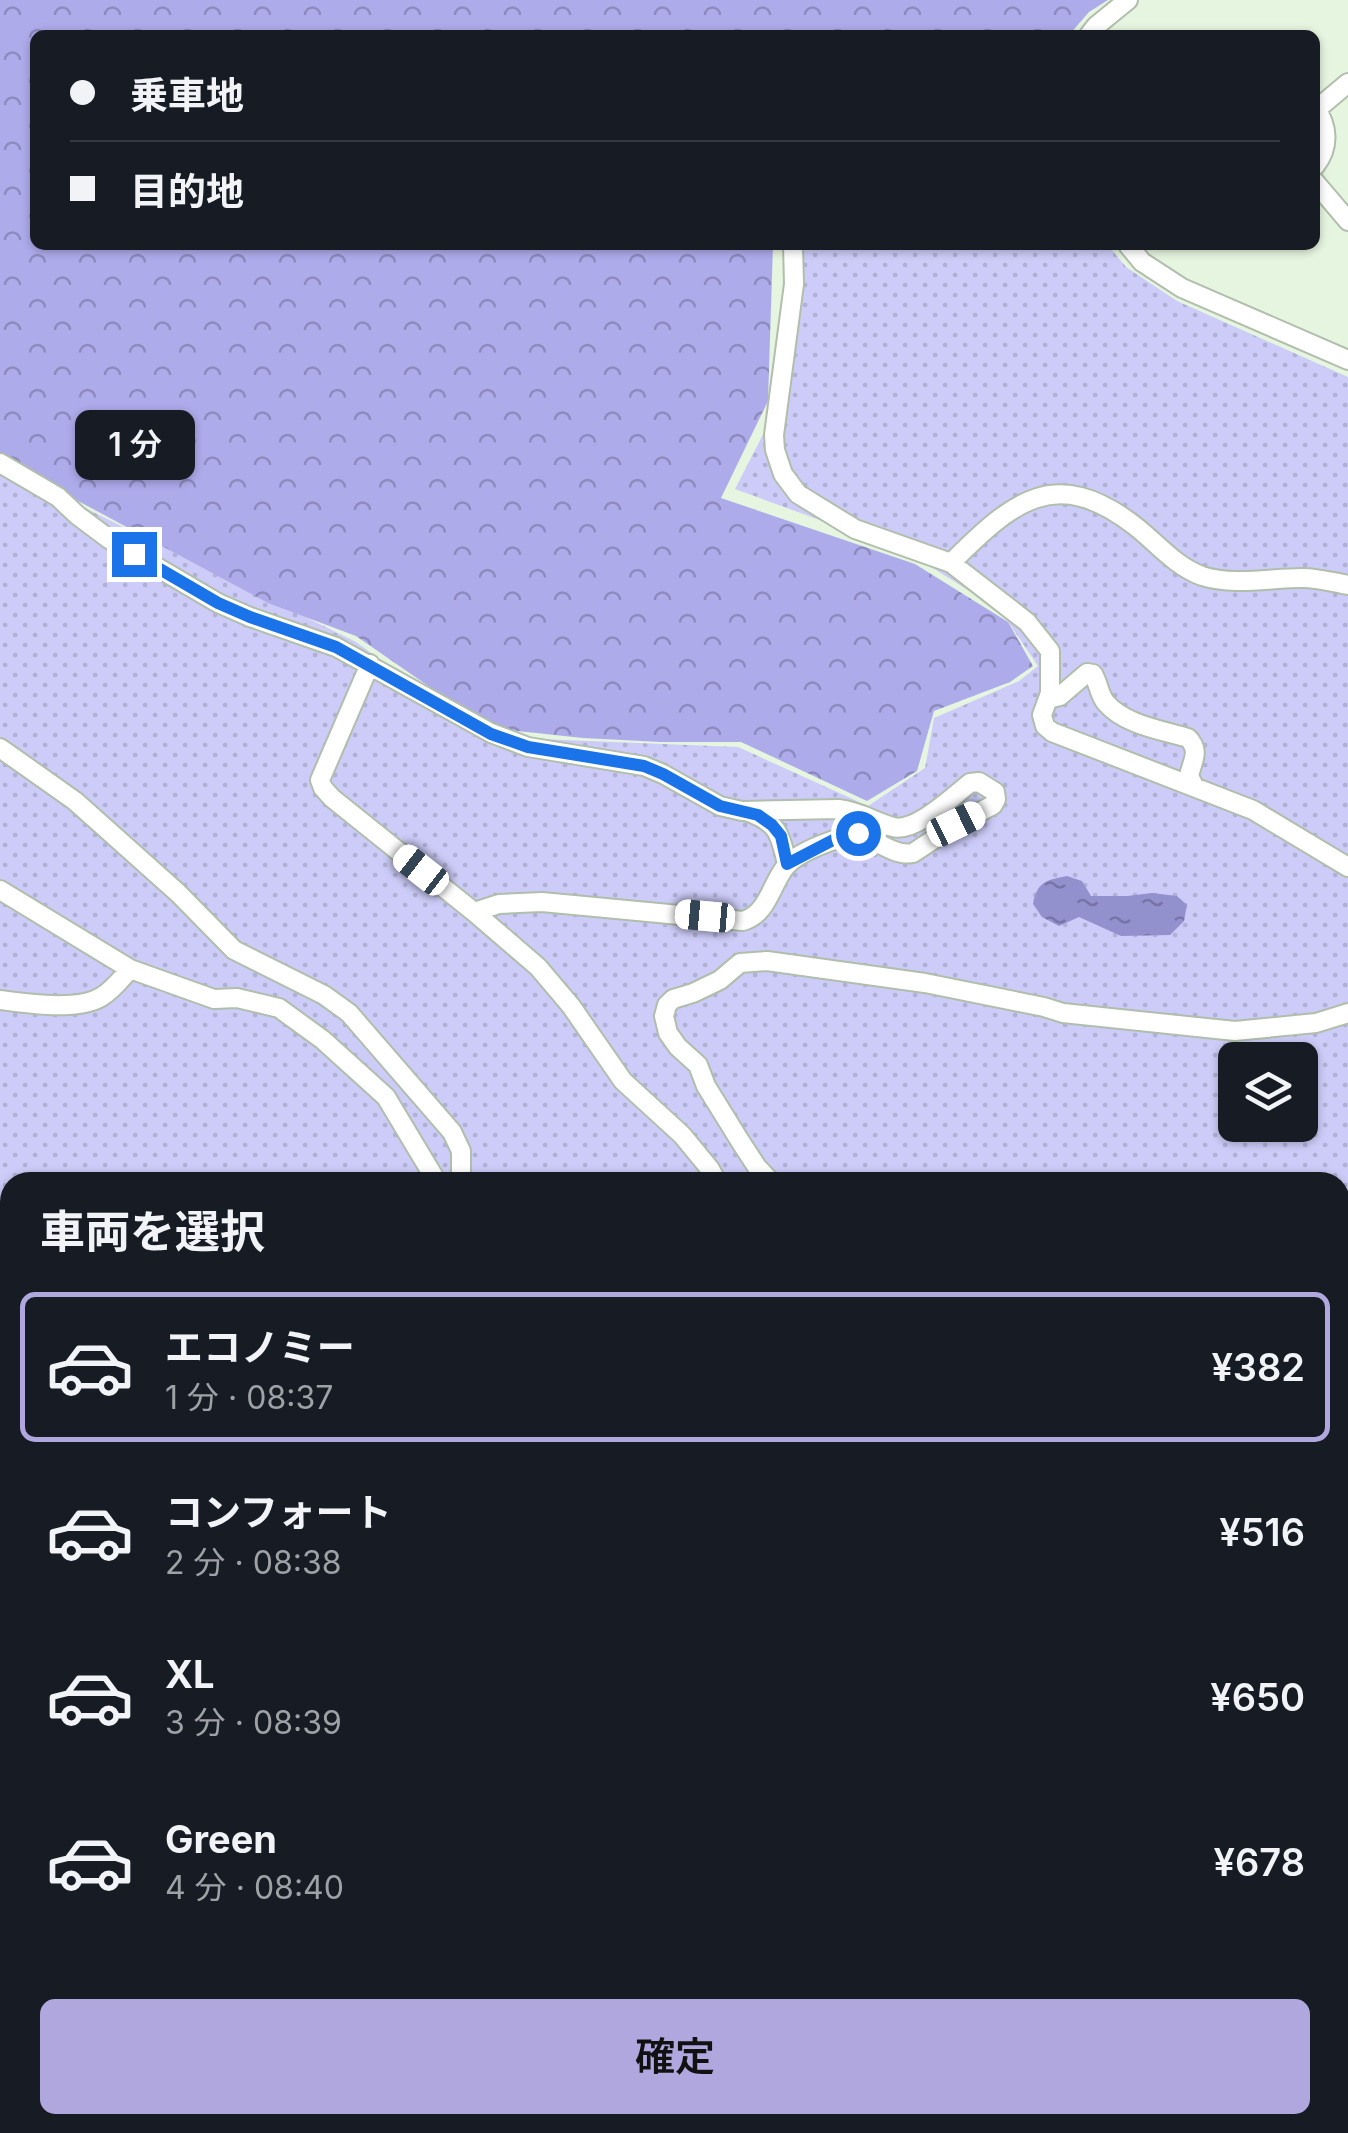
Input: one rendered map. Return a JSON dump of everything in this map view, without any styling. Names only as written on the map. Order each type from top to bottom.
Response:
[{"type":"lane","points":[[1093,30],[1128,0]]},
{"type":"lane","points":[[1320,105],[1348,82]]},
{"type":"lane","points":[[1320,116],[1326,143],[1320,160]]},
{"type":"lane","points":[[1320,188],[1348,221]]},
{"type":"lane","points":[[793,250],[794,284],[774,435],[783,474],[798,494],[854,529],[951,563],[1027,622],[1050,650],[1051,677],[1042,715],[1052,732],[1253,810],[1348,867]]},
{"type":"lane","points":[[1132,250],[1142,262],[1182,288],[1348,360]]},
{"type":"lane","points":[[0,463],[58,498],[109,539],[218,603],[336,647],[491,734],[528,747],[644,766],[720,806],[745,810],[854,811],[896,828],[910,827],[970,784],[979,782],[995,792],[993,805],[913,853],[896,854],[858,833],[837,838],[787,864],[753,918],[542,902],[500,904],[474,912]]},
{"type":"lane","points":[[951,563],[1016,506],[1039,496],[1070,492],[1100,504],[1134,525],[1184,569],[1209,578],[1306,578],[1348,585]]},
{"type":"lane","points":[[370,664],[320,780],[323,788],[538,967],[623,1081],[682,1135],[712,1172]]},
{"type":"lane","points":[[1048,699],[1060,696],[1087,673],[1093,674],[1101,696],[1120,715],[1193,743],[1195,758],[1189,776],[1194,786]]},
{"type":"lane","points":[[0,748],[74,801],[178,893],[234,950],[311,988],[349,1013],[452,1132],[461,1151],[461,1172]]},
{"type":"lane","points":[[782,841],[814,808]]},
{"type":"lane","points":[[745,810],[772,825],[781,836],[787,864]]},
{"type":"lane","points":[[0,890],[130,970],[214,999],[237,998],[279,1008],[324,1040],[386,1097],[431,1172]]},
{"type":"lane","points":[[762,1172],[706,1086],[698,1065],[668,1033],[664,1016],[673,999],[720,980],[740,963],[768,961],[925,983],[1044,1006],[1063,1014],[1235,1030],[1316,1023],[1348,1014]]},
{"type":"lane","points":[[0,1000],[72,1005],[98,999],[130,970]]},
{"type":"shaded area","points":[[788,250],[1112,250],[1126,267],[1177,301],[1348,377],[1348,1172],[0,1172],[0,466],[356,642],[488,737],[738,747],[868,806],[925,768],[934,718],[1019,681],[1038,666],[1000,610],[907,552],[735,489],[777,407]]},
{"type":"green space","points":[[0,0],[1108,0],[1089,12],[1073,30],[30,30],[30,250],[773,250],[768,401],[721,498],[915,564],[1008,622],[1033,666],[1010,682],[934,711],[917,771],[867,801],[741,742],[583,738],[489,728],[356,636],[268,603],[0,459]]},
{"type":"water","points":[[1067,876],[1082,881],[1091,896],[1177,896],[1187,905],[1184,921],[1170,935],[1121,936],[1079,917],[1059,926],[1042,917],[1033,904],[1044,883]]},
{"type":"route","points":[[134,554],[218,603],[336,647],[370,664],[491,734],[528,747],[644,766],[720,806],[758,815],[781,836],[787,864],[837,838],[858,833]]}]
